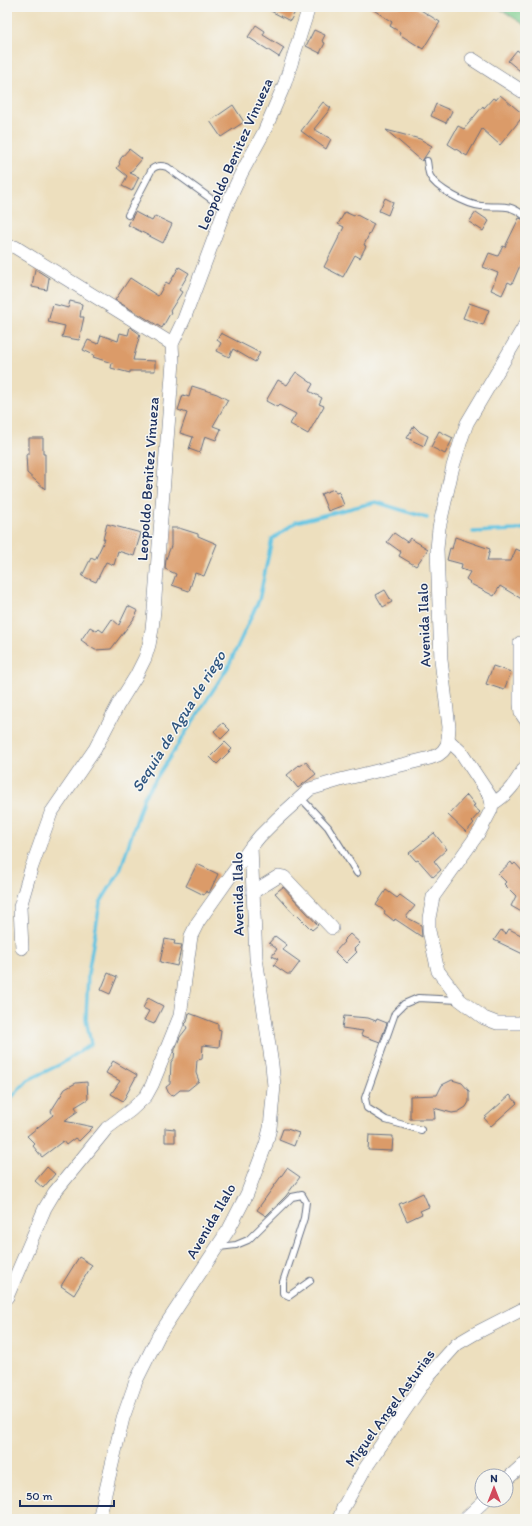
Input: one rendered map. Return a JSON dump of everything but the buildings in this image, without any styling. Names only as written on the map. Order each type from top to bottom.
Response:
[{"type":"street","name":"Leopoldo Benitez Vinueza","points":[[22,948],[20,907],[31,869],[51,813],[95,749],[118,705],[136,676],[145,658],[149,645],[152,629],[166,469],[173,362],[172,344],[184,319],[225,209],[241,174],[264,132],[285,83],[309,7]]},
{"type":"street","points":[[472,59],[525,93]]},
{"type":"street","points":[[15,247],[172,344]]},
{"type":"street","name":"Avenida Ilalo","points":[[99,1519],[123,1418],[136,1381],[159,1335],[229,1229],[247,1194],[266,1144],[270,1128],[274,1086],[256,958],[251,847],[260,836],[310,789],[319,785],[438,755],[447,745],[449,727],[441,660],[437,549],[439,528],[453,466],[467,423],[525,325]]},
{"type":"street","points":[[520,643],[520,704],[521,713],[525,719]]},
{"type":"street","points":[[448,740],[460,751],[490,796],[492,804],[491,810],[480,831],[433,897],[430,912],[429,931],[438,971],[460,1000],[484,1018],[497,1023],[520,1023],[525,1020]]},
{"type":"street","points":[[492,804],[502,799],[511,789],[525,767]]},
{"type":"street","points":[[7,1297],[45,1208],[54,1193],[107,1128],[146,1096],[152,1085],[180,1016],[191,936],[198,922],[251,847]]},
{"type":"street","points":[[253,892],[279,876],[284,877],[332,928]]},
{"type":"street","name":"Miguel Angel Asturias","points":[[339,1519],[343,1508],[364,1470],[429,1375],[456,1344],[525,1308]]},
{"type":"street","points":[[514,1473],[525,1463]]},
{"type":"street","points":[[466,1519],[477,1508]]},
{"type":"lane","points":[[427,161],[431,178],[445,192],[467,203],[480,206],[514,208],[525,216]]},
{"type":"lane","points":[[128,215],[152,169],[161,165],[167,166],[225,209]]},
{"type":"lane","points":[[300,797],[328,827],[357,873]]},
{"type":"lane","points":[[421,1130],[386,1120],[367,1108],[365,1098],[395,1013],[404,1004],[418,998],[460,1000]]},
{"type":"lane","points":[[217,1247],[236,1245],[248,1240],[292,1197],[302,1195],[306,1202],[304,1218],[283,1282],[283,1293],[289,1296],[310,1281]]},
{"type":"green space","points":[[497,7],[525,7],[525,25]]},
{"type":"waterway","name":"Sequia de Agua de riego","points":[[7,1102],[28,1080],[61,1064],[91,1044],[86,1019],[88,974],[100,903],[120,871],[144,797],[228,667],[259,600],[272,539],[296,522],[376,502],[427,518]]},
{"type":"waterway","points":[[473,532],[516,530],[525,528]]}]
